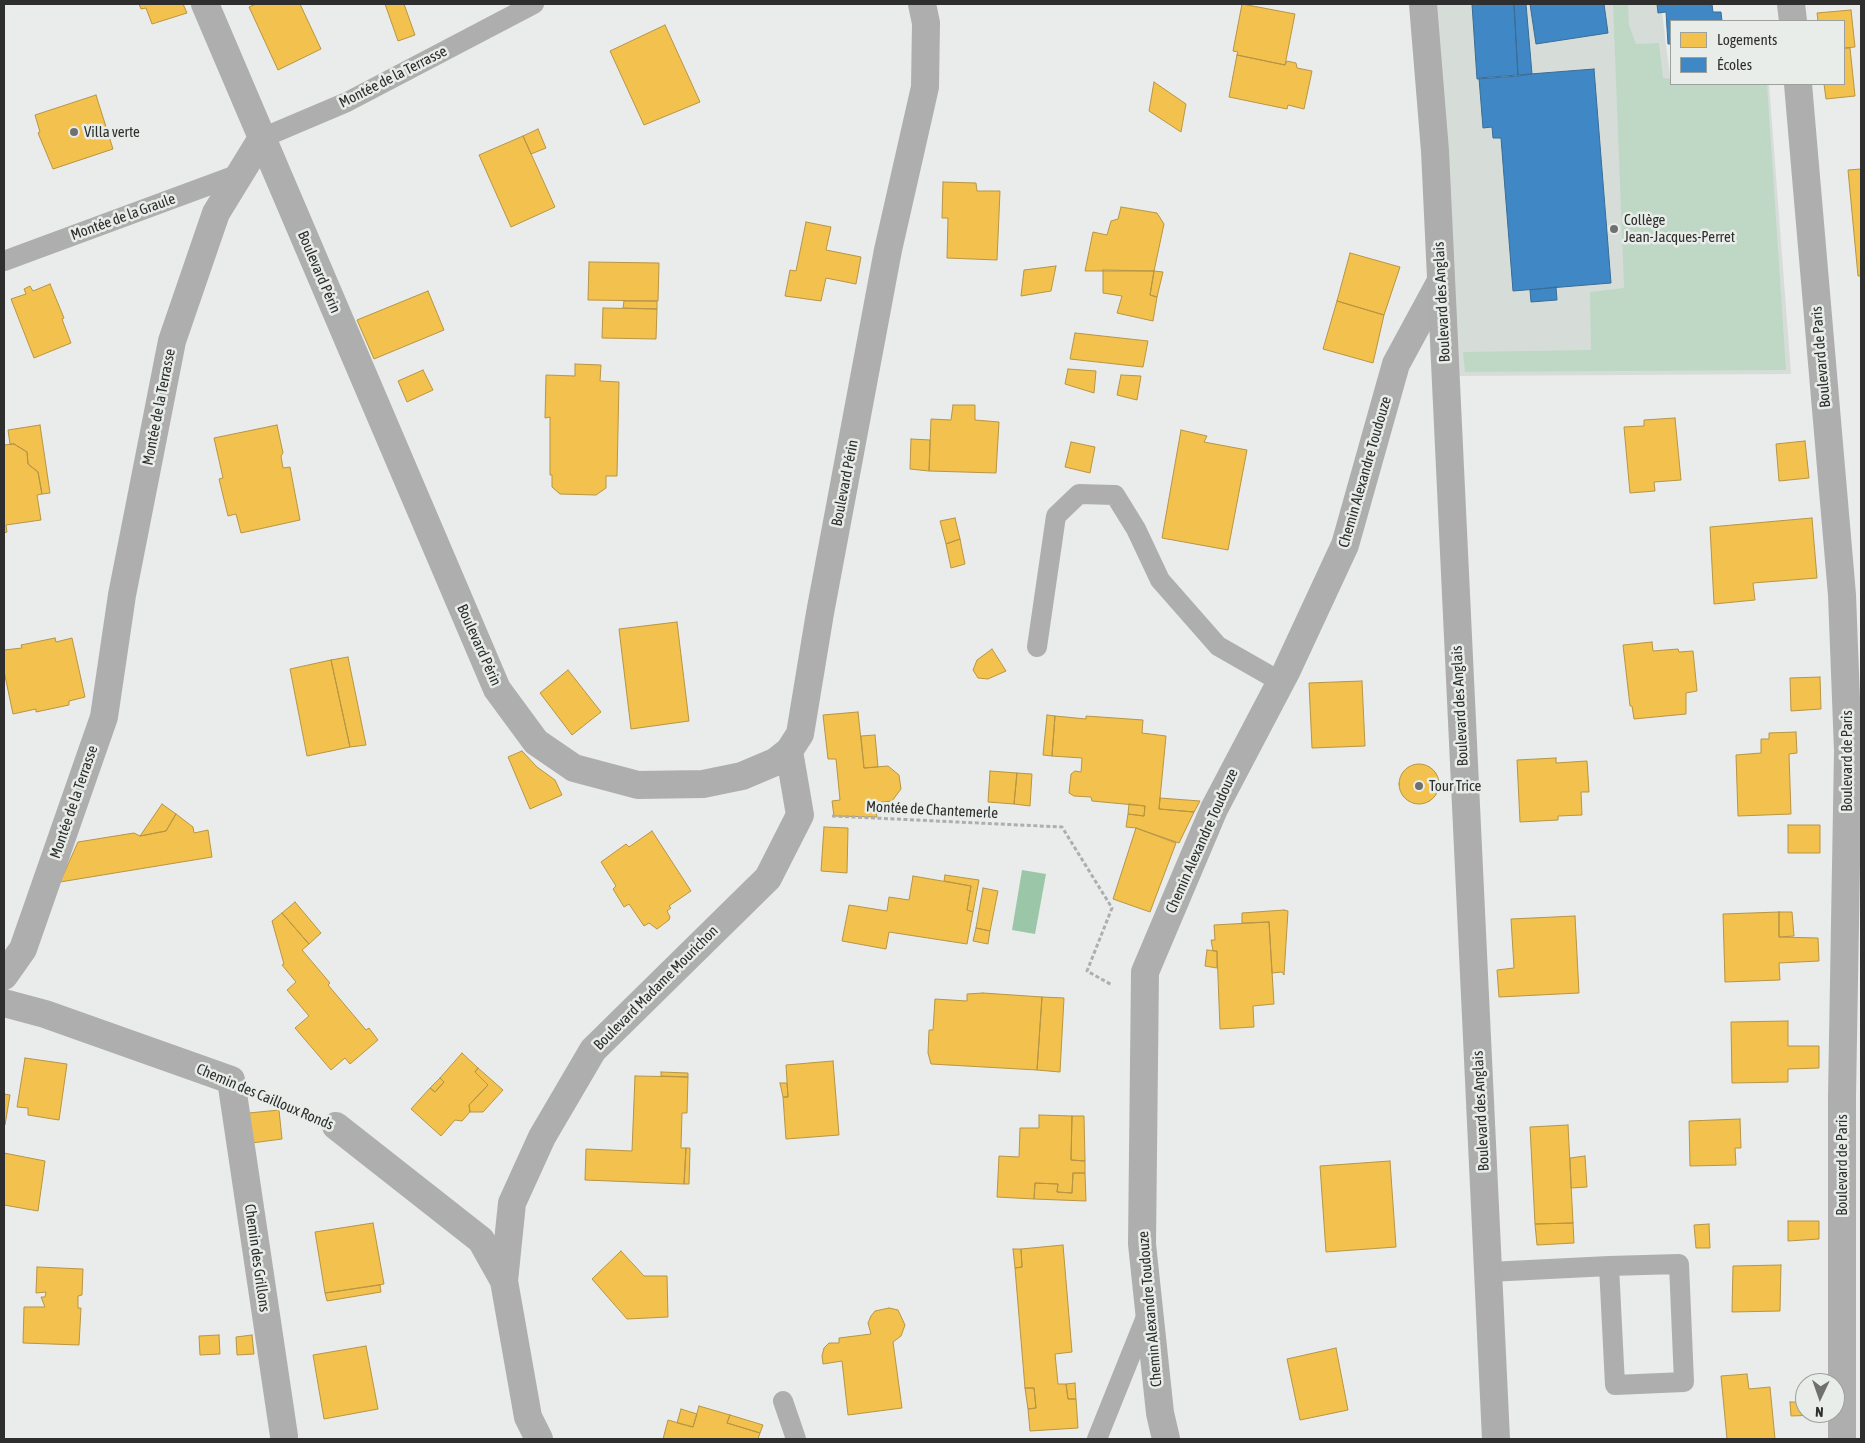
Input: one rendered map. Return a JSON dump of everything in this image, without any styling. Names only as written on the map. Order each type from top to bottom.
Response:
[{"type":"street","name":"Boulevard Périn","points":[[205,4],[497,689],[536,742],[574,768],[638,785],[703,784],[742,776],[775,762],[789,750],[800,734],[820,613],[888,250],[925,87],[926,23],[922,4]]},
{"type":"street","name":"Boulevard des Anglais","points":[[1423,4],[1435,151],[1459,697],[1499,1435]]},
{"type":"street","points":[[1791,4],[1792,20]]},
{"type":"street","name":"Boulevard de Paris","points":[[1798,85],[1842,595],[1848,750],[1842,1096],[1842,1439]]},
{"type":"street","name":"Montée de la Terrasse","points":[[4,976],[23,949],[104,717],[122,594],[172,341],[216,213],[262,138]]},
{"type":"street","name":"Chemin Alexandre Toudouze","points":[[1166,1439],[1160,1413],[1142,1244],[1145,972],[1214,809],[1281,682],[1344,545],[1396,364],[1441,281]]},
{"type":"street","points":[[789,750],[800,815]]},
{"type":"street","name":"Boulevard Madame Mourichon","points":[[539,1439],[528,1417],[504,1281],[512,1202],[542,1137],[592,1050],[768,878],[800,815]]},
{"type":"street","name":"Chemin des Cailloux Ronds","points":[[4,1003],[45,1014],[231,1080]]},
{"type":"street","name":"Chemin des Grillons","points":[[231,1080],[284,1436]]},
{"type":"street","name":"Chemin des Cailloux Ronds","points":[[336,1126],[481,1240],[504,1281]]},
{"type":"lane","name":"Montée de la Terrasse","points":[[262,138],[347,102],[534,4]]},
{"type":"lane","name":"Montée de la Graule","points":[[4,260],[242,173]]},
{"type":"lane","points":[[1037,648],[1056,516],[1079,494],[1115,495],[1136,529],[1160,580],[1218,646],[1281,682]]},
{"type":"lane","points":[[1489,1272],[1609,1266],[1679,1264],[1684,1382],[1615,1385],[1609,1266]]},
{"type":"lane","points":[[1097,1439],[1149,1310]]},
{"type":"lane","points":[[783,1401],[796,1439]]},
{"type":"path","name":"Montée de Chantemerle","points":[[800,815],[1062,827],[1112,908],[1088,971]]},
{"type":"path","name":"Chemin des Cailloux Ronds","points":[[231,1080],[336,1126]]},
{"type":"shaded area","name":"Collège Jean-Jacques-Perret","points":[[1431,4],[1661,4],[1670,85],[1769,85],[1791,374],[1459,376]]},
{"type":"shaded area","points":[[1613,4],[1628,4],[1629,25],[1636,44],[1659,43],[1663,78],[1670,79],[1670,85],[1767,85],[1786,370],[1465,372],[1463,352],[1591,350],[1590,292],[1624,288]]},
{"type":"shaded area","points":[[1022,870],[1046,874],[1035,934],[1012,930]]},
{"type":"building: Logements","points":[[139,4],[183,4],[187,13],[152,24],[146,8],[141,9]]},
{"type":"building: Logements","points":[[256,4],[300,4],[321,49],[278,70],[249,7]]},
{"type":"building: Logements","points":[[385,4],[404,4],[415,35],[398,41]]},
{"type":"building: Logements","points":[[1242,4],[1295,14],[1285,65],[1237,55],[1238,52],[1233,51]]},
{"type":"building: Logements","points":[[1851,10],[1855,47],[1845,48],[1845,20],[1818,20],[1817,13]]},
{"type":"building: Logements","points":[[665,25],[700,102],[644,125],[610,51]]},
{"type":"building: Logements","points":[[1845,48],[1850,48],[1855,96],[1826,99],[1824,85],[1845,85]]},
{"type":"building: Logements","points":[[1237,55],[1285,65],[1287,61],[1296,63],[1297,68],[1312,71],[1304,109],[1288,105],[1287,109],[1229,97]]},
{"type":"building: Logements","points":[[1154,82],[1186,104],[1181,132],[1149,111]]},
{"type":"building: Logements","name":"Villa verte","points":[[96,95],[113,149],[53,169],[38,133],[40,132],[35,115]]},
{"type":"building: Logements","points":[[538,129],[546,148],[531,154],[523,136]]},
{"type":"building: Logements","points":[[523,136],[555,207],[511,227],[479,155]]},
{"type":"building: Logements","points":[[1861,169],[1861,276],[1858,276],[1848,170]]},
{"type":"building: Logements","points":[[943,182],[976,183],[977,191],[1000,191],[997,260],[947,258],[948,218],[942,218]]},
{"type":"building: Logements","points":[[1121,207],[1157,213],[1164,224],[1154,271],[1085,271],[1093,232],[1107,235],[1111,221],[1118,219]]},
{"type":"building: Logements","points":[[806,222],[831,227],[826,250],[861,257],[856,284],[826,278],[821,301],[785,296],[790,270],[796,271]]},
{"type":"building: Logements","points":[[1350,253],[1400,267],[1384,315],[1337,301]]},
{"type":"building: Logements","points":[[589,262],[659,263],[658,301],[588,300]]},
{"type":"building: Logements","points":[[1056,266],[1051,291],[1021,296],[1024,270]]},
{"type":"building: Logements","points":[[1103,270],[1154,271],[1150,295],[1157,297],[1153,321],[1117,313],[1122,296],[1103,293]]},
{"type":"building: Logements","points":[[1154,271],[1163,272],[1157,297],[1150,295]]},
{"type":"building: Logements","points":[[50,284],[64,318],[62,319],[71,343],[34,358],[11,299],[26,294],[24,289],[30,286],[33,291]]},
{"type":"building: Logements","points":[[428,291],[444,330],[374,359],[357,320]]},
{"type":"building: Logements","points":[[624,301],[657,301],[657,309],[623,308]]},
{"type":"building: Logements","points":[[1337,301],[1384,315],[1373,363],[1323,349]]},
{"type":"building: Logements","points":[[603,308],[657,309],[656,339],[602,338]]},
{"type":"building: Logements","points":[[1075,333],[1148,341],[1143,367],[1070,359]]},
{"type":"building: Logements","points":[[575,364],[601,365],[600,381],[619,382],[617,476],[606,476],[606,488],[596,495],[560,494],[552,487],[552,475],[550,475],[550,417],[545,418],[546,375],[575,376]]},
{"type":"building: Logements","points":[[1068,369],[1096,371],[1094,393],[1065,384]]},
{"type":"building: Logements","points":[[423,370],[433,390],[407,402],[398,381]]},
{"type":"building: Logements","points":[[1121,375],[1141,376],[1137,400],[1117,395]]},
{"type":"building: Logements","points":[[953,405],[975,405],[975,420],[999,422],[996,473],[929,471],[931,419],[951,420]]},
{"type":"building: Logements","points":[[1675,418],[1681,480],[1654,482],[1655,491],[1630,493],[1624,427],[1644,426],[1644,420]]},
{"type":"building: Logements","points":[[40,425],[50,493],[42,494],[38,472],[28,464],[27,452],[14,444],[10,444],[8,430]]},
{"type":"building: Logements","points":[[277,425],[283,453],[281,456],[283,468],[290,467],[300,520],[241,533],[236,514],[228,516],[219,479],[223,478],[214,438]]},
{"type":"building: Logements","points":[[1181,430],[1207,436],[1204,442],[1247,450],[1228,550],[1162,538]]},
{"type":"building: Logements","points":[[911,439],[930,440],[929,471],[910,469]]},
{"type":"building: Logements","points":[[1805,441],[1809,478],[1779,481],[1776,444]]},
{"type":"building: Logements","points":[[1071,442],[1095,447],[1090,473],[1065,467]]},
{"type":"building: Logements","points":[[14,444],[27,452],[28,464],[38,472],[42,494],[37,495],[41,520],[6,525],[7,532],[4,533],[4,445]]},
{"type":"building: Logements","points":[[955,518],[960,539],[946,544],[940,521]]},
{"type":"building: Logements","points":[[1812,518],[1817,578],[1753,583],[1755,600],[1714,604],[1710,527]]},
{"type":"building: Logements","points":[[960,539],[965,564],[951,568],[946,544]]},
{"type":"building: Logements","points":[[677,622],[689,721],[631,729],[619,629]]},
{"type":"building: Logements","points":[[55,638],[56,642],[72,638],[85,697],[69,701],[69,705],[36,712],[36,709],[13,714],[4,671],[4,650],[22,648],[21,645]]},
{"type":"building: Logements","points":[[1652,642],[1653,651],[1678,649],[1679,652],[1693,651],[1697,691],[1686,693],[1686,714],[1634,719],[1632,706],[1630,706],[1623,645]]},
{"type":"building: Logements","points":[[992,649],[1006,671],[988,679],[978,678],[973,670],[977,660]]},
{"type":"building: Logements","points":[[348,657],[366,745],[350,747],[331,660]]},
{"type":"building: Logements","points":[[331,660],[350,747],[307,756],[290,669]]},
{"type":"building: Logements","points":[[568,670],[601,712],[572,735],[540,693]]},
{"type":"building: Logements","points":[[1820,677],[1821,709],[1791,711],[1790,678]]},
{"type":"building: Logements","points":[[1362,681],[1365,746],[1312,748],[1309,683]]},
{"type":"building: Logements","points":[[858,712],[864,768],[888,766],[899,775],[901,789],[892,801],[875,803],[877,817],[834,816],[832,801],[840,800],[836,759],[828,759],[823,715]]},
{"type":"building: Logements","points":[[1047,715],[1055,716],[1052,756],[1043,755]]},
{"type":"building: Logements","points":[[1055,716],[1086,719],[1086,716],[1143,720],[1142,733],[1166,736],[1159,809],[1194,812],[1179,843],[1136,828],[1126,827],[1128,814],[1144,816],[1145,806],[1092,801],[1091,797],[1074,796],[1069,793],[1071,774],[1075,771],[1081,772],[1082,758],[1052,756]]},
{"type":"building: Logements","points":[[1796,732],[1797,753],[1789,754],[1791,814],[1738,816],[1736,755],[1761,753],[1761,739],[1769,739],[1769,733]]},
{"type":"building: Logements","points":[[875,735],[878,767],[864,768],[861,736]]},
{"type":"building: Logements","points":[[522,751],[537,767],[555,780],[562,795],[530,809],[508,757]]},
{"type":"building: Logements","points":[[1556,758],[1556,763],[1587,761],[1589,792],[1581,792],[1582,815],[1558,816],[1558,820],[1520,822],[1517,760]]},
{"type":"building: Logements","name":"Tour Trice","points":[[1419,764],[1433,770],[1439,784],[1433,798],[1419,804],[1405,798],[1399,784],[1405,770]]},
{"type":"building: Logements","points":[[990,771],[1017,773],[1014,804],[988,802]]},
{"type":"building: Logements","points":[[1017,773],[1032,774],[1030,806],[1014,804]]},
{"type":"building: Logements","points":[[1160,798],[1200,801],[1194,812],[1159,809]]},
{"type":"building: Logements","points":[[162,804],[176,814],[166,831],[140,836]]},
{"type":"building: Logements","points":[[1129,804],[1145,806],[1144,816],[1128,814]]},
{"type":"building: Logements","points":[[176,814],[193,827],[194,833],[208,830],[212,857],[60,882],[78,842],[134,833],[140,836],[166,831]]},
{"type":"building: Logements","points":[[1788,825],[1820,825],[1820,853],[1788,853]]},
{"type":"building: Logements","points":[[824,827],[848,828],[847,873],[821,871]]},
{"type":"building: Logements","points":[[1136,828],[1176,843],[1150,912],[1113,899]]},
{"type":"building: Logements","points":[[652,831],[691,891],[669,906],[671,908],[667,911],[670,917],[669,920],[657,929],[649,923],[644,926],[629,904],[624,907],[613,889],[616,886],[601,862],[626,844],[629,847]]},
{"type":"building: Logements","points":[[945,875],[979,880],[973,912],[967,910],[971,886],[944,881]]},
{"type":"building: Logements","points":[[913,876],[971,886],[967,910],[973,912],[967,944],[889,932],[886,949],[842,941],[849,905],[887,911],[889,897],[909,900]]},
{"type":"building: Logements","points":[[983,888],[998,891],[990,931],[976,928]]},
{"type":"building: Logements","points":[[295,902],[321,933],[309,944],[282,913]]},
{"type":"building: Logements","points":[[1288,911],[1284,975],[1282,972],[1272,973],[1269,922],[1242,923],[1242,913]]},
{"type":"building: Logements","points":[[1779,912],[1779,937],[1818,938],[1819,961],[1779,963],[1780,980],[1725,982],[1723,914]]},
{"type":"building: Logements","points":[[1779,912],[1792,912],[1794,936],[1779,937]]},
{"type":"building: Logements","points":[[282,913],[309,944],[302,950],[330,983],[328,985],[366,1030],[369,1028],[378,1040],[350,1064],[345,1058],[331,1070],[295,1028],[309,1016],[287,990],[296,982],[282,965],[284,964],[272,921]]},
{"type":"building: Logements","points":[[1575,916],[1579,993],[1499,997],[1497,970],[1514,968],[1511,919]]},
{"type":"building: Logements","points":[[1269,922],[1274,1004],[1253,1006],[1254,1027],[1220,1029],[1217,951],[1213,951],[1211,940],[1215,940],[1214,925]]},
{"type":"building: Logements","points":[[976,928],[990,931],[988,944],[973,941]]},
{"type":"building: Logements","points":[[1207,950],[1217,951],[1217,968],[1205,966]]},
{"type":"building: Logements","points":[[983,993],[1042,997],[1037,1070],[931,1064],[928,1053],[929,1030],[933,1030],[935,999],[967,1001],[967,994]]},
{"type":"building: Logements","points":[[1042,997],[1064,998],[1060,1072],[1037,1070]]},
{"type":"building: Logements","points":[[1788,1021],[1788,1046],[1819,1046],[1819,1068],[1788,1069],[1788,1082],[1732,1083],[1731,1022]]},
{"type":"building: Logements","points":[[462,1053],[478,1068],[475,1072],[488,1085],[469,1105],[470,1112],[462,1121],[455,1120],[441,1136],[411,1109],[430,1088],[435,1092],[444,1082],[440,1078]]},
{"type":"building: Logements","points":[[25,1058],[67,1064],[59,1120],[28,1115],[28,1108],[17,1107]]},
{"type":"building: Logements","points":[[833,1061],[839,1135],[786,1139],[783,1097],[788,1097],[786,1065]]},
{"type":"building: Logements","points":[[478,1068],[503,1090],[483,1112],[470,1112],[469,1105],[488,1085],[475,1072]]},
{"type":"building: Logements","points":[[661,1072],[688,1073],[688,1077],[661,1076]]},
{"type":"building: Logements","points":[[635,1076],[688,1077],[687,1113],[682,1113],[681,1148],[686,1148],[684,1184],[585,1180],[586,1149],[632,1151]]},
{"type":"building: Logements","points":[[440,1078],[444,1082],[435,1092],[430,1088]]},
{"type":"building: Logements","points":[[780,1083],[787,1083],[788,1097],[783,1097]]},
{"type":"building: Logements","points":[[4,1094],[10,1095],[5,1125],[4,1125]]},
{"type":"building: Logements","points":[[279,1110],[282,1139],[252,1143],[249,1113]]},
{"type":"building: Logements","points":[[1039,1115],[1072,1116],[1071,1160],[1085,1161],[1085,1173],[1073,1173],[1072,1193],[1057,1192],[1058,1184],[1035,1183],[1034,1199],[997,1197],[999,1156],[1019,1157],[1020,1128],[1039,1128]]},
{"type":"building: Logements","points":[[1072,1116],[1084,1116],[1085,1161],[1071,1160]]},
{"type":"building: Logements","points":[[1740,1119],[1741,1148],[1735,1148],[1736,1165],[1690,1166],[1689,1121]]},
{"type":"building: Logements","points":[[1568,1125],[1573,1223],[1535,1224],[1530,1127]]},
{"type":"building: Logements","points":[[686,1148],[690,1148],[689,1184],[684,1184]]},
{"type":"building: Logements","points":[[4,1153],[45,1161],[38,1211],[4,1205]]},
{"type":"building: Logements","points":[[1585,1156],[1587,1187],[1571,1188],[1570,1158]]},
{"type":"building: Logements","points":[[1390,1161],[1396,1247],[1326,1252],[1320,1166]]},
{"type":"building: Logements","points":[[1073,1173],[1085,1173],[1086,1201],[1034,1199],[1035,1183],[1058,1184],[1057,1192],[1072,1193]]},
{"type":"building: Logements","points":[[1788,1221],[1819,1221],[1819,1239],[1788,1241]]},
{"type":"building: Logements","points":[[373,1223],[384,1284],[325,1293],[315,1232]]},
{"type":"building: Logements","points":[[1573,1223],[1574,1243],[1537,1245],[1535,1224]]},
{"type":"building: Logements","points":[[1709,1224],[1710,1248],[1696,1248],[1694,1225]]},
{"type":"building: Logements","points":[[1063,1245],[1072,1352],[1055,1354],[1058,1384],[1066,1384],[1068,1399],[1076,1399],[1078,1428],[1030,1431],[1028,1409],[1036,1408],[1034,1388],[1025,1388],[1015,1268],[1022,1267],[1021,1249]]},
{"type":"building: Logements","points":[[1013,1249],[1021,1249],[1022,1267],[1015,1268]]},
{"type":"building: Logements","points":[[621,1251],[644,1276],[667,1276],[668,1317],[627,1319],[592,1279]]},
{"type":"building: Logements","points":[[1781,1265],[1780,1311],[1732,1312],[1733,1266]]},
{"type":"building: Logements","points":[[37,1267],[83,1269],[82,1295],[78,1296],[78,1308],[81,1308],[79,1345],[23,1343],[24,1307],[45,1307],[41,1297],[45,1297],[46,1292],[36,1293]]},
{"type":"building: Logements","points":[[380,1285],[381,1292],[327,1301],[325,1293]]},
{"type":"building: Logements","points":[[889,1308],[898,1310],[905,1325],[901,1336],[893,1342],[902,1408],[848,1415],[842,1361],[823,1364],[824,1348],[829,1343],[839,1343],[839,1338],[871,1334],[868,1323],[871,1316],[875,1311]]},
{"type":"building: Logements","points":[[219,1335],[220,1354],[200,1355],[199,1336]]},
{"type":"building: Logements","points":[[252,1335],[254,1354],[237,1355],[236,1337]]},
{"type":"building: Logements","points":[[366,1346],[378,1409],[324,1419],[313,1355]]},
{"type":"building: Logements","points":[[1336,1348],[1348,1410],[1300,1420],[1287,1359]]},
{"type":"building: Logements","points":[[1747,1374],[1749,1389],[1770,1387],[1775,1439],[1727,1439],[1721,1376]]},
{"type":"building: Logements","points":[[1075,1383],[1076,1399],[1068,1399],[1066,1384]]},
{"type":"building: Logements","points":[[1025,1388],[1034,1388],[1036,1408],[1028,1409]]},
{"type":"building: Logements","points":[[1790,1402],[1795,1402],[1795,1416],[1791,1416]]},
{"type":"building: Logements","points":[[699,1406],[730,1415],[727,1423],[760,1433],[758,1439],[663,1439],[668,1420],[693,1427]]},
{"type":"building: Logements","points":[[681,1409],[697,1414],[693,1427],[677,1423]]},
{"type":"building: Logements","points":[[730,1415],[763,1425],[760,1433],[727,1423]]},
{"type":"building: Écoles","points":[[1472,4],[1514,4],[1518,76],[1477,79]]},
{"type":"building: Écoles","points":[[1514,4],[1526,4],[1532,74],[1518,76]]},
{"type":"building: Écoles","points":[[1530,4],[1604,4],[1608,33],[1536,44]]},
{"type":"building: Écoles","points":[[1657,4],[1712,4],[1713,12],[1721,12],[1722,20],[1670,20],[1670,44],[1668,44],[1666,12],[1658,13]]},
{"type":"building: Écoles","points":[[1594,69],[1611,283],[1513,291],[1501,138],[1493,138],[1492,127],[1483,128],[1479,78]]},
{"type":"building: Écoles","points":[[1556,287],[1557,300],[1531,302],[1530,290]]},
{"type":"place","name":"Villa verte","points":[[74,132]]},
{"type":"place","name":"Collège Jean-Jacques-Perret","points":[[1614,229]]},
{"type":"place","name":"Tour Trice","points":[[1419,786]]}]
